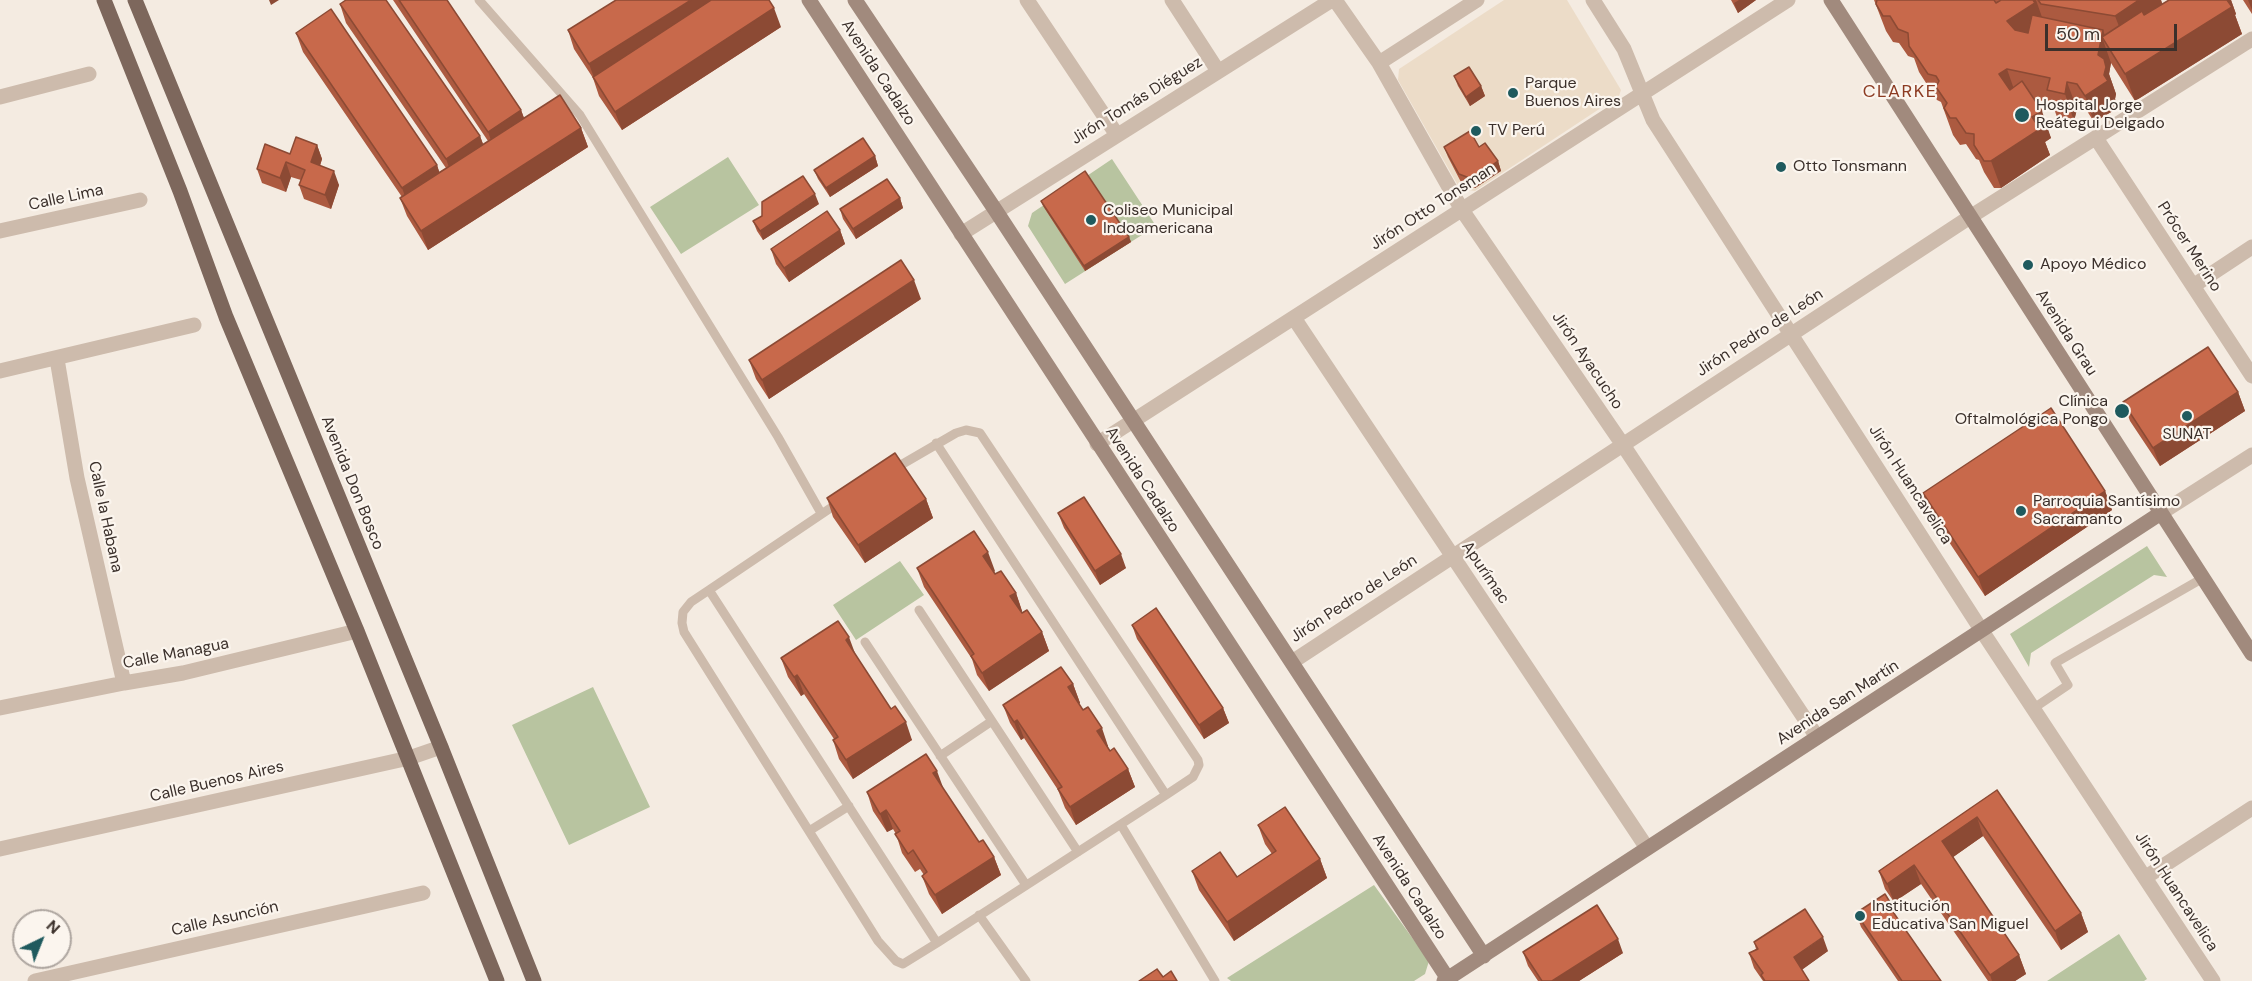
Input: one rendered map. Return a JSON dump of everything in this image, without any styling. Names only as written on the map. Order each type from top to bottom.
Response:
[{"type":"main road","points":[[104,0],[176,181],[226,317],[409,758],[497,981]]},
{"type":"main road","name":"Avenida Don Bosco","points":[[135,0],[441,747],[534,981]]},
{"type":"street","name":"Avenida Cadalzo","points":[[809,0],[1446,980]]},
{"type":"street","name":"Avenida Cadalzo","points":[[855,0],[996,211],[1484,956]]},
{"type":"street","points":[[1028,0],[1117,135]]},
{"type":"street","points":[[1172,0],[1218,71]]},
{"type":"street","name":"Jirón Tomás Diéguez","points":[[961,234],[1333,0]]},
{"type":"street","name":"Jirón Ayacucho","points":[[1333,0],[1379,63],[1462,210],[1623,445],[1817,738]]},
{"type":"street","points":[[1379,63],[1477,0]]},
{"type":"street","name":"Jirón Huancavelica","points":[[1593,0],[1624,49],[1653,120],[1982,631],[2213,981]]},
{"type":"street","name":"Jirón Otto Tonsman","points":[[1097,444],[1788,0]]},
{"type":"street","name":"Avenida Grau","points":[[1831,0],[2252,654]]},
{"type":"street","name":"Jirón Pedro de León","points":[[1292,662],[1970,217],[2252,39]]},
{"type":"street","points":[[0,97],[88,74]]},
{"type":"street","name":"Prócer Merino","points":[[2096,138],[2252,376]]},
{"type":"street","name":"Calle Lima","points":[[0,231],[140,200]]},
{"type":"street","points":[[2193,286],[2252,247]]},
{"type":"street","name":"Apurímac","points":[[1294,318],[1647,848]]},
{"type":"street","points":[[0,371],[194,325]]},
{"type":"street","name":"Calle la Habana","points":[[57,359],[77,478],[124,683]]},
{"type":"street","name":"Avenida San Martín","points":[[1446,980],[2252,455]]},
{"type":"street","name":"Calle Managua","points":[[0,708],[183,673],[357,631]]},
{"type":"street","name":"Calle Buenos Aires","points":[[0,849],[409,758],[441,747]]},
{"type":"street","points":[[2146,877],[2252,808]]},
{"type":"street","name":"Calle Asunción","points":[[35,981],[423,893]]},
{"type":"lane","points":[[479,0],[580,115],[778,437],[821,513]]},
{"type":"lane","points":[[850,496],[821,513],[691,602],[683,612],[681,623],[684,632],[878,941],[896,961],[903,964],[911,961],[1193,777],[1199,765],[1198,760],[980,433],[966,430],[936,443],[888,472]]},
{"type":"lane","points":[[936,443],[1166,795]]},
{"type":"lane","points":[[2034,708],[2068,685],[2055,663],[2203,578]]},
{"type":"lane","points":[[709,590],[937,943]]},
{"type":"lane","points":[[919,610],[1078,852]]},
{"type":"lane","points":[[865,642],[1026,885]]},
{"type":"lane","points":[[940,756],[992,721]]},
{"type":"lane","points":[[809,831],[849,806]]},
{"type":"lane","points":[[1121,825],[1215,981]]},
{"type":"lane","points":[[979,915],[1026,981]]},
{"type":"green space","points":[[728,157],[759,205],[681,254],[650,207]]},
{"type":"green space","name":"Coliseo Municipal Indoamericana","points":[[1112,159],[1156,226],[1065,284],[1028,226],[1032,213]]},
{"type":"green space","points":[[2147,546],[2167,577],[2154,575],[2031,653],[2029,667],[2010,634]]},
{"type":"green space","points":[[900,561],[924,595],[856,640],[833,605]]},
{"type":"green space","points":[[593,687],[650,807],[569,845],[512,725]]},
{"type":"green space","points":[[1374,885],[1429,961],[1425,974],[1414,981],[1231,981],[1227,978]]},
{"type":"green space","points":[[2119,934],[2147,979],[2144,981],[2047,981]]},
{"type":"shaded area","name":"Parque Buenos Aires","points":[[1504,0],[1567,0],[1621,90],[1619,96],[1475,191],[1460,189],[1398,80],[1399,69]]},
{"type":"building","points":[[346,0],[386,0],[480,136],[446,159],[340,4]]},
{"type":"building","points":[[399,0],[447,0],[521,110],[488,132]]},
{"type":"building","points":[[616,0],[691,0],[589,64],[568,30]]},
{"type":"building","points":[[711,0],[769,0],[774,8],[615,112],[593,77]]},
{"type":"building","points":[[1877,0],[1994,0],[1996,3],[2001,0],[2033,0],[2035,3],[2007,21],[2015,30],[2028,33],[2032,15],[2103,30],[2098,55],[2104,59],[2106,67],[2104,75],[2108,81],[2085,96],[2077,84],[2067,82],[2065,94],[2047,90],[2050,78],[2007,69],[1999,74],[2010,90],[2022,81],[2042,111],[2032,117],[2040,129],[1991,161],[1984,161],[1974,145],[1974,134],[1966,133],[1956,118],[1950,118],[1944,108],[1947,103],[1936,87],[1939,81],[1936,76],[1928,74],[1909,46],[1908,33],[1898,29],[1890,16],[1883,16],[1876,4]]},
{"type":"building","points":[[2038,0],[2139,0],[2115,16],[2041,4]]},
{"type":"building","points":[[2169,0],[2227,0],[2232,7],[2125,74],[2102,37],[2142,11],[2144,15]]},
{"type":"building","points":[[331,9],[437,165],[402,188],[296,33]]},
{"type":"building","points":[[1469,67],[1481,86],[1466,97],[1454,76]]},
{"type":"building","points":[[560,95],[581,128],[421,231],[400,198]]},
{"type":"building","points":[[1470,131],[1479,147],[1485,143],[1498,161],[1472,179],[1459,174],[1444,147]]},
{"type":"building","points":[[296,137],[317,145],[311,162],[334,171],[325,195],[299,185],[305,170],[286,162],[280,178],[257,169],[265,144],[290,154]]},
{"type":"building","points":[[863,138],[875,156],[826,188],[814,170]]},
{"type":"building","points":[[1085,171],[1129,237],[1084,266],[1041,201]]},
{"type":"building","points":[[803,176],[815,194],[760,231],[753,221],[762,216],[762,202]]},
{"type":"building","points":[[887,179],[900,198],[853,229],[840,209]]},
{"type":"building","points":[[827,211],[840,230],[784,268],[771,249]]},
{"type":"building","points":[[901,260],[914,280],[762,380],[749,360]]},
{"type":"building","name":"SUNAT","points":[[2208,347],[2238,392],[2153,448],[2123,402]]},
{"type":"building","name":"Parroquia Santísimo Sacramanto","points":[[2051,408],[2105,491],[1978,577],[1923,493]]},
{"type":"building","points":[[895,453],[926,499],[858,545],[827,498]]},
{"type":"building","points":[[1084,497],[1121,554],[1095,571],[1058,513]]},
{"type":"building","points":[[974,531],[988,552],[983,556],[995,574],[1001,571],[1016,593],[1010,596],[1022,613],[1027,610],[1042,632],[982,673],[971,656],[974,654],[917,568]]},
{"type":"building","points":[[1156,608],[1223,708],[1199,725],[1132,625]]},
{"type":"building","points":[[838,621],[849,637],[846,640],[891,709],[895,706],[906,722],[846,760],[833,740],[838,737],[797,675],[794,677],[781,658]]},
{"type":"building","points":[[1061,667],[1073,684],[1068,687],[1083,710],[1088,707],[1102,728],[1097,731],[1110,751],[1114,748],[1128,769],[1070,807],[1058,789],[1062,787],[1017,720],[1014,722],[1003,705]]},
{"type":"building","points":[[926,754],[937,771],[933,773],[979,842],[983,840],[994,857],[935,895],[922,876],[927,872],[913,850],[908,854],[895,834],[900,831],[886,810],[880,814],[867,792]]},
{"type":"building","points":[[1997,790],[2081,913],[2055,931],[1977,817],[1942,841],[2019,955],[1990,975],[1914,865],[1887,884],[1879,871]]},
{"type":"building","points":[[1285,807],[1320,859],[1227,922],[1192,871],[1220,852],[1237,877],[1276,851],[1258,825]]},
{"type":"building","points":[[1885,894],[1893,907],[1891,909],[1941,981],[1902,981],[1856,913]]},
{"type":"building","points":[[1597,905],[1618,939],[1552,981],[1542,981],[1523,952]]},
{"type":"building","points":[[1805,909],[1823,937],[1794,957],[1809,981],[1765,981],[1761,975],[1763,973],[1749,953],[1758,949],[1754,942]]},
{"type":"building","points":[[1157,969],[1163,977],[1171,971],[1177,981],[1139,981]]},
{"type":"place","name":"Parque Buenos Aires","points":[[1513,93]]},
{"type":"place","name":"Hospital Jorge Reátegui Delgado","points":[[2022,115]]},
{"type":"place","name":"TV Perú","points":[[1476,131]]},
{"type":"place","name":"Otto Tonsmann","points":[[1781,167]]},
{"type":"place","name":"Coliseo Municipal Indoamericana","points":[[1091,220]]},
{"type":"place","name":"Apoyo Médico","points":[[2028,265]]},
{"type":"place","name":"Clínica Oftalmológica Pongo","points":[[2122,411]]},
{"type":"place","name":"SUNAT","points":[[2187,416]]},
{"type":"place","name":"Parroquia Santísimo Sacramanto","points":[[2021,511]]},
{"type":"place","name":"Institución Educativa San Miguel","points":[[1860,916]]},
{"type":"district","name":"CLARKE","points":[[1900,92]]}]
